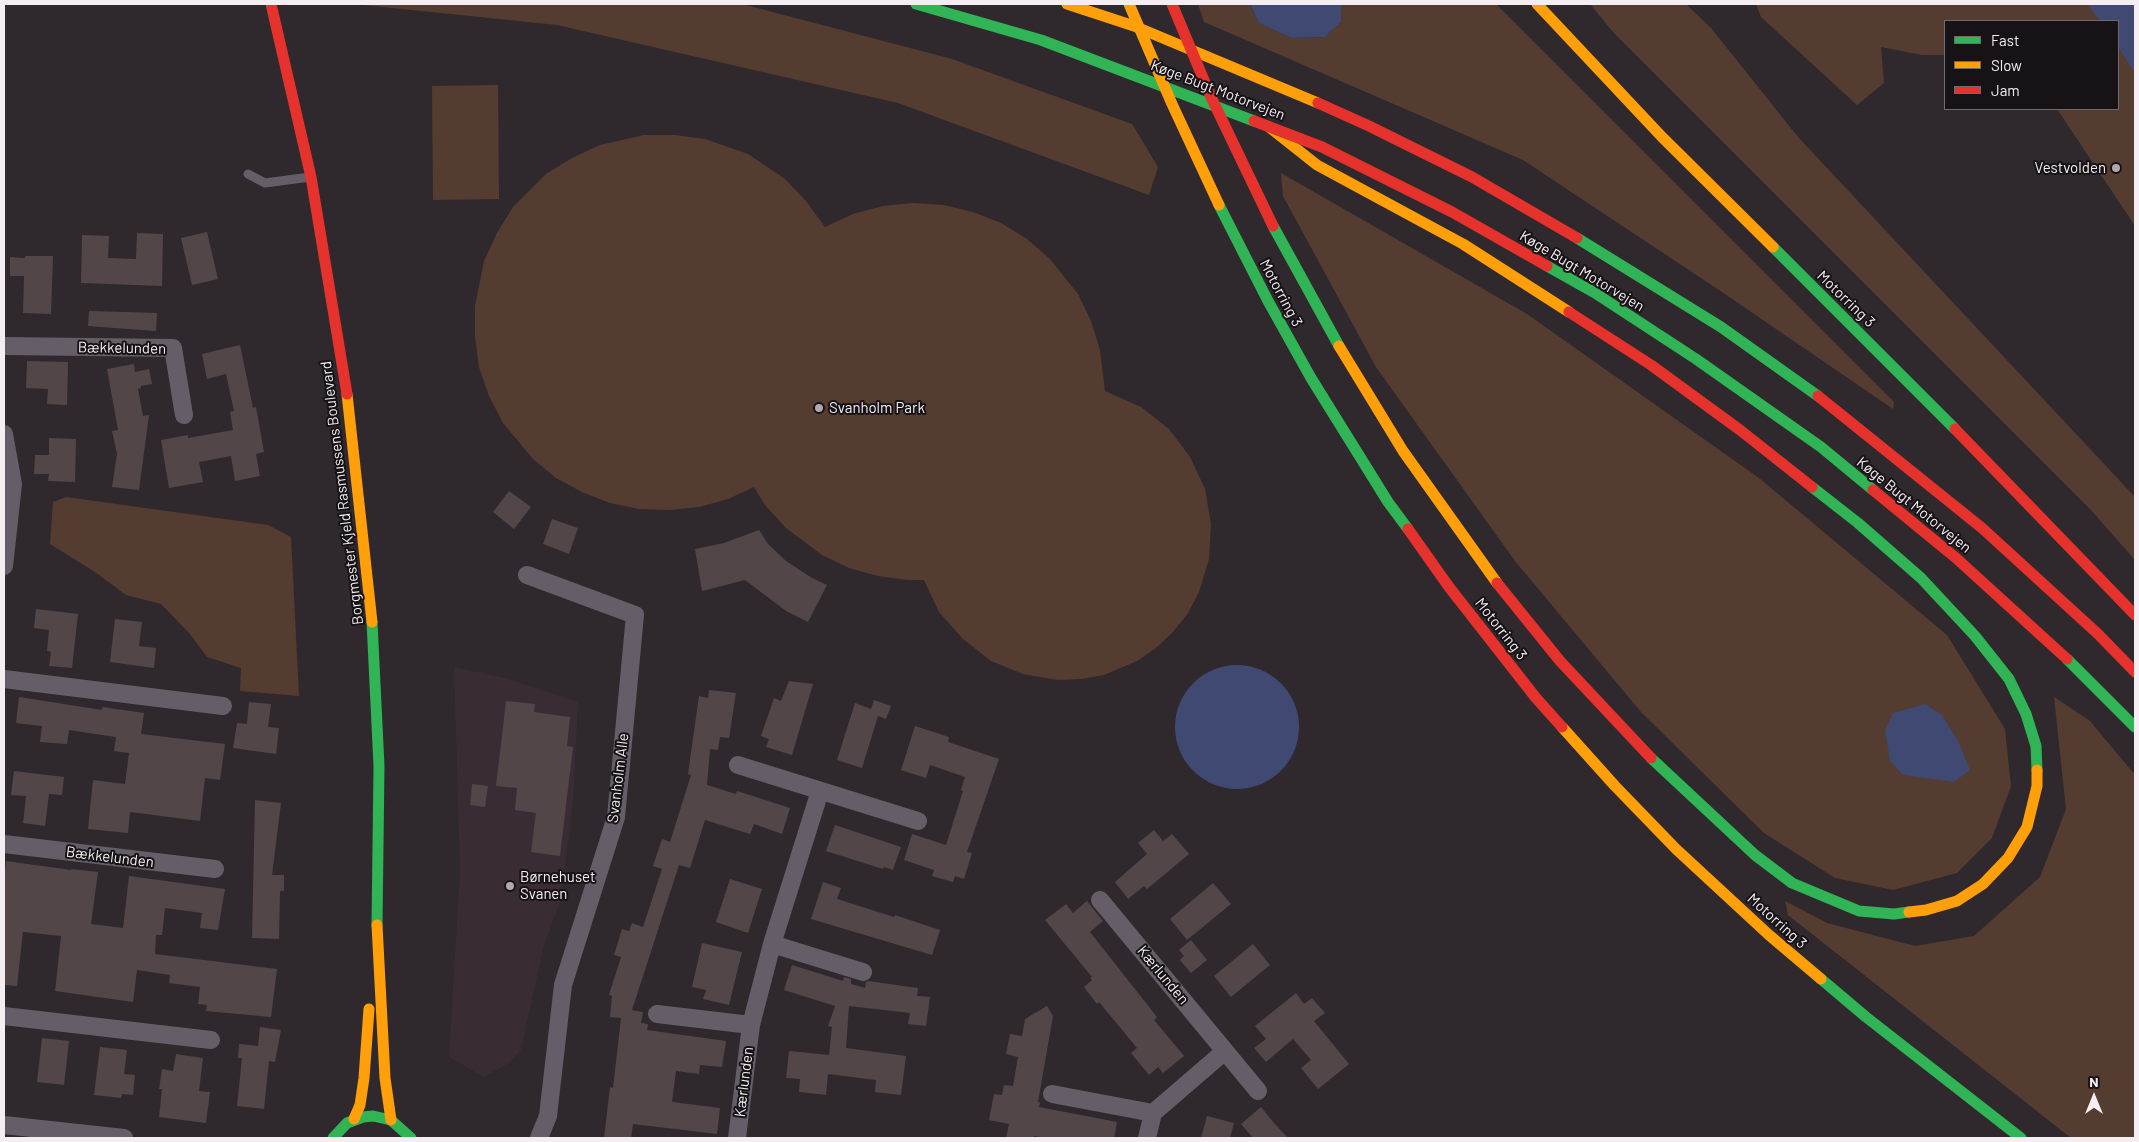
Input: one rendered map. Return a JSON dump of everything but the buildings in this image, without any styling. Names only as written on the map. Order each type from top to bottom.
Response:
[{"type":"main road","name":"Borgmester Kjeld Rasmussens Boulevard","points":[[271,4],[311,177],[350,412],[373,627],[379,766],[377,926],[385,1078],[391,1120]]},
{"type":"main road","name":"Køge Bugt Motorvejen","points":[[916,4],[1041,40],[1322,147],[1452,212],[1595,293],[1696,359],[1821,448],[1956,558],[2069,661],[2135,727]]},
{"type":"main road","name":"Køge Bugt Motorvejen","points":[[1068,4],[1134,26],[1254,75],[1369,126],[1472,177],[1616,261],[1721,327],[1836,410],[1982,528],[2098,634],[2135,672]]},
{"type":"main road","name":"Motorring 3","points":[[1129,4],[1172,104],[1219,205],[1268,301],[1311,378],[1388,502],[1449,587],[1536,698],[1615,786],[1676,849],[1769,935],[1866,1017],[2021,1138]]},
{"type":"main road","points":[[1172,4],[1211,97],[1274,226],[1347,360],[1403,451],[1492,577],[1560,662],[1640,748],[1755,855],[1792,883],[1827,900],[1859,911],[1894,914],[1926,910],[1957,901],[1983,884],[2008,858],[2027,827],[2037,786],[2036,746],[2026,714],[2009,679],[1975,636],[1921,578],[1858,523],[1740,430],[1651,365],[1463,244],[1317,165],[1269,127]]},
{"type":"main road","name":"Motorring 3","points":[[1537,4],[1662,137],[1895,367],[2135,615]]},
{"type":"main road","name":"Borgmester Kjeld Rasmussens Boulevard","points":[[354,1119],[360,1105],[364,1078],[377,926]]},
{"type":"main road","points":[[333,1138],[340,1128],[354,1119],[373,1116],[391,1120],[402,1127],[411,1138]]},
{"type":"street","name":"Bækkelunden","points":[[4,346],[173,348],[184,415]]},
{"type":"street","points":[[4,434],[13,484],[6,530],[4,566]]},
{"type":"street","name":"Svanholm Alle","points":[[527,575],[635,615],[616,817],[564,985],[548,1116],[539,1138]]},
{"type":"street","points":[[4,679],[223,706]]},
{"type":"street","points":[[738,765],[918,821]]},
{"type":"street","name":"Kærlunden","points":[[737,1138],[751,1025],[772,944],[820,791]]},
{"type":"street","name":"Bækkelunden","points":[[4,844],[215,869]]},
{"type":"street","name":"Kærlunden","points":[[1100,900],[1258,1091]]},
{"type":"street","points":[[772,944],[863,972]]},
{"type":"street","name":"Kærlunden","points":[[657,1014],[751,1025]]},
{"type":"street","points":[[4,1016],[212,1040]]},
{"type":"street","points":[[1147,1138],[1152,1113],[1225,1051]]},
{"type":"street","points":[[1052,1094],[1152,1113]]},
{"type":"street","points":[[4,1125],[124,1138]]},
{"type":"lane","points":[[248,174],[266,183],[311,177]]},
{"type":"shaded area","points":[[354,4],[742,4],[952,59],[1132,124],[1158,167],[1149,195],[898,103],[557,25]]},
{"type":"shaded area","points":[[1198,4],[1250,4],[1259,23],[1291,38],[1325,37],[1341,22],[1341,4],[1496,4],[1894,402],[1893,409],[1722,292],[1523,160],[1204,22]]},
{"type":"shaded area","points":[[1590,4],[1686,4],[1711,28],[1798,137],[2135,497],[2135,560],[2090,509],[1613,32]]},
{"type":"shaded area","name":"Vestvolden","points":[[1756,4],[2135,4],[2135,226],[2058,110],[2119,110],[2119,20],[1944,20],[1944,55],[1922,55],[1881,47],[1884,83],[1857,105],[1761,17]]},
{"type":"shaded area","points":[[498,85],[499,199],[433,200],[432,86]]},
{"type":"shaded area","name":"Svanholm Park","points":[[644,135],[675,135],[705,139],[748,154],[785,179],[806,201],[825,227],[853,214],[883,206],[913,203],[944,205],[973,212],[1001,223],[1027,239],[1050,259],[1078,294],[1091,321],[1100,350],[1105,391],[1141,407],[1169,429],[1190,457],[1205,489],[1211,524],[1209,559],[1199,592],[1188,613],[1173,632],[1156,648],[1137,661],[1104,675],[1058,680],[1023,674],[991,661],[963,639],[939,612],[924,580],[878,576],[849,568],[822,555],[786,528],[765,505],[754,487],[728,499],[699,507],[669,510],[639,509],[610,503],[582,492],[556,478],[533,459],[503,423],[489,396],[479,367],[475,337],[475,306],[484,261],[497,233],[513,207],[546,174],[572,158],[600,145]]},
{"type":"shaded area","points":[[1281,173],[1527,314],[1759,478],[1947,635],[2005,729],[2011,786],[1992,838],[1957,873],[1893,890],[1835,878],[1764,833],[1641,712],[1515,561],[1376,367],[1283,196]]},
{"type":"shaded area","points":[[66,497],[268,525],[291,537],[299,696],[240,691],[241,668],[207,657],[190,634],[161,604],[126,595],[95,572],[50,544],[53,502]]},
{"type":"shaded area","name":"Børnehuset Svanen","points":[[454,667],[505,678],[578,702],[573,802],[560,902],[544,945],[521,1050],[509,1063],[484,1077],[449,1057],[460,871]]},
{"type":"shaded area","points":[[2054,697],[2090,721],[2135,775],[2135,1138],[2071,1138],[1788,915],[1785,901],[1827,923],[1915,946],[1974,936],[2040,877],[2066,809]]},
{"type":"water","points":[[1250,4],[1341,4],[1341,22],[1325,37],[1291,38],[1259,23]]},
{"type":"water","points":[[2088,4],[2135,4],[2135,73],[2119,49],[2119,20],[2099,20]]},
{"type":"water","points":[[1237,665],[1261,670],[1281,683],[1294,703],[1299,727],[1294,751],[1281,771],[1261,784],[1237,789],[1213,784],[1193,771],[1180,751],[1175,727],[1180,703],[1193,683],[1213,670]]},
{"type":"water","points":[[1925,704],[1942,715],[1958,741],[1970,770],[1954,782],[1903,775],[1890,761],[1885,730],[1893,713]]},
{"type":"traffic: fast","points":[[916,4],[1041,40],[1254,121]]},
{"type":"traffic: fast","points":[[1219,205],[1268,301],[1311,378],[1388,502],[1408,529]]},
{"type":"traffic: fast","points":[[1273,226],[1339,346]]},
{"type":"traffic: fast","points":[[1577,238],[1721,327],[1818,396]]},
{"type":"traffic: fast","points":[[1773,247],[1955,429]]},
{"type":"traffic: fast","points":[[1547,266],[1595,293],[1696,359],[1821,447],[1873,490]]},
{"type":"traffic: fast","points":[[1812,487],[1858,523],[1921,578],[1975,636],[2009,679],[2026,714],[2036,746],[2037,770]]},
{"type":"traffic: fast","points":[[372,622],[379,766],[377,925]]},
{"type":"traffic: fast","points":[[2067,659],[2135,727]]},
{"type":"traffic: fast","points":[[1651,758],[1755,855],[1792,883],[1859,911],[1894,914],[1909,912]]},
{"type":"traffic: fast","points":[[1821,979],[1866,1017],[2021,1138]]},
{"type":"traffic: fast","points":[[333,1138],[347,1123],[363,1117],[373,1116],[391,1120],[411,1138]]},
{"type":"traffic: slow","points":[[1067,4],[1134,26],[1318,103]]},
{"type":"traffic: slow","points":[[1129,4],[1172,104],[1219,205]]},
{"type":"traffic: slow","points":[[1537,4],[1662,137],[1773,247]]},
{"type":"traffic: slow","points":[[1269,127],[1317,165],[1463,244],[1569,312]]},
{"type":"traffic: slow","points":[[1339,346],[1403,451],[1497,583]]},
{"type":"traffic: slow","points":[[347,394],[372,622]]},
{"type":"traffic: slow","points":[[1562,727],[1615,786],[1676,849],[1769,935],[1821,979]]},
{"type":"traffic: slow","points":[[1909,912],[1926,910],[1957,901],[1983,884],[2008,858],[2027,827],[2037,786],[2037,770]]},
{"type":"traffic: slow","points":[[377,925],[385,1078],[391,1120]]},
{"type":"traffic: slow","points":[[354,1119],[360,1105],[364,1078],[369,1009]]},
{"type":"traffic: jam","points":[[271,4],[311,177],[347,394]]},
{"type":"traffic: jam","points":[[1172,4],[1211,97],[1273,226]]},
{"type":"traffic: jam","points":[[1318,103],[1472,177],[1577,238]]},
{"type":"traffic: jam","points":[[1254,121],[1322,147],[1452,212],[1547,266]]},
{"type":"traffic: jam","points":[[1569,312],[1651,365],[1740,430],[1812,487]]},
{"type":"traffic: jam","points":[[1818,396],[1982,528],[2098,634],[2135,672]]},
{"type":"traffic: jam","points":[[1955,429],[2135,615]]},
{"type":"traffic: jam","points":[[1873,490],[1956,558],[2067,659]]},
{"type":"traffic: jam","points":[[1408,529],[1449,587],[1536,698],[1562,727]]},
{"type":"traffic: jam","points":[[1497,583],[1560,661],[1651,758]]},
{"type":"place","name":"Vestvolden","points":[[2116,168]]},
{"type":"place","name":"Svanholm Park","points":[[819,408]]},
{"type":"place","name":"Børnehuset Svanen","points":[[510,886]]}]
